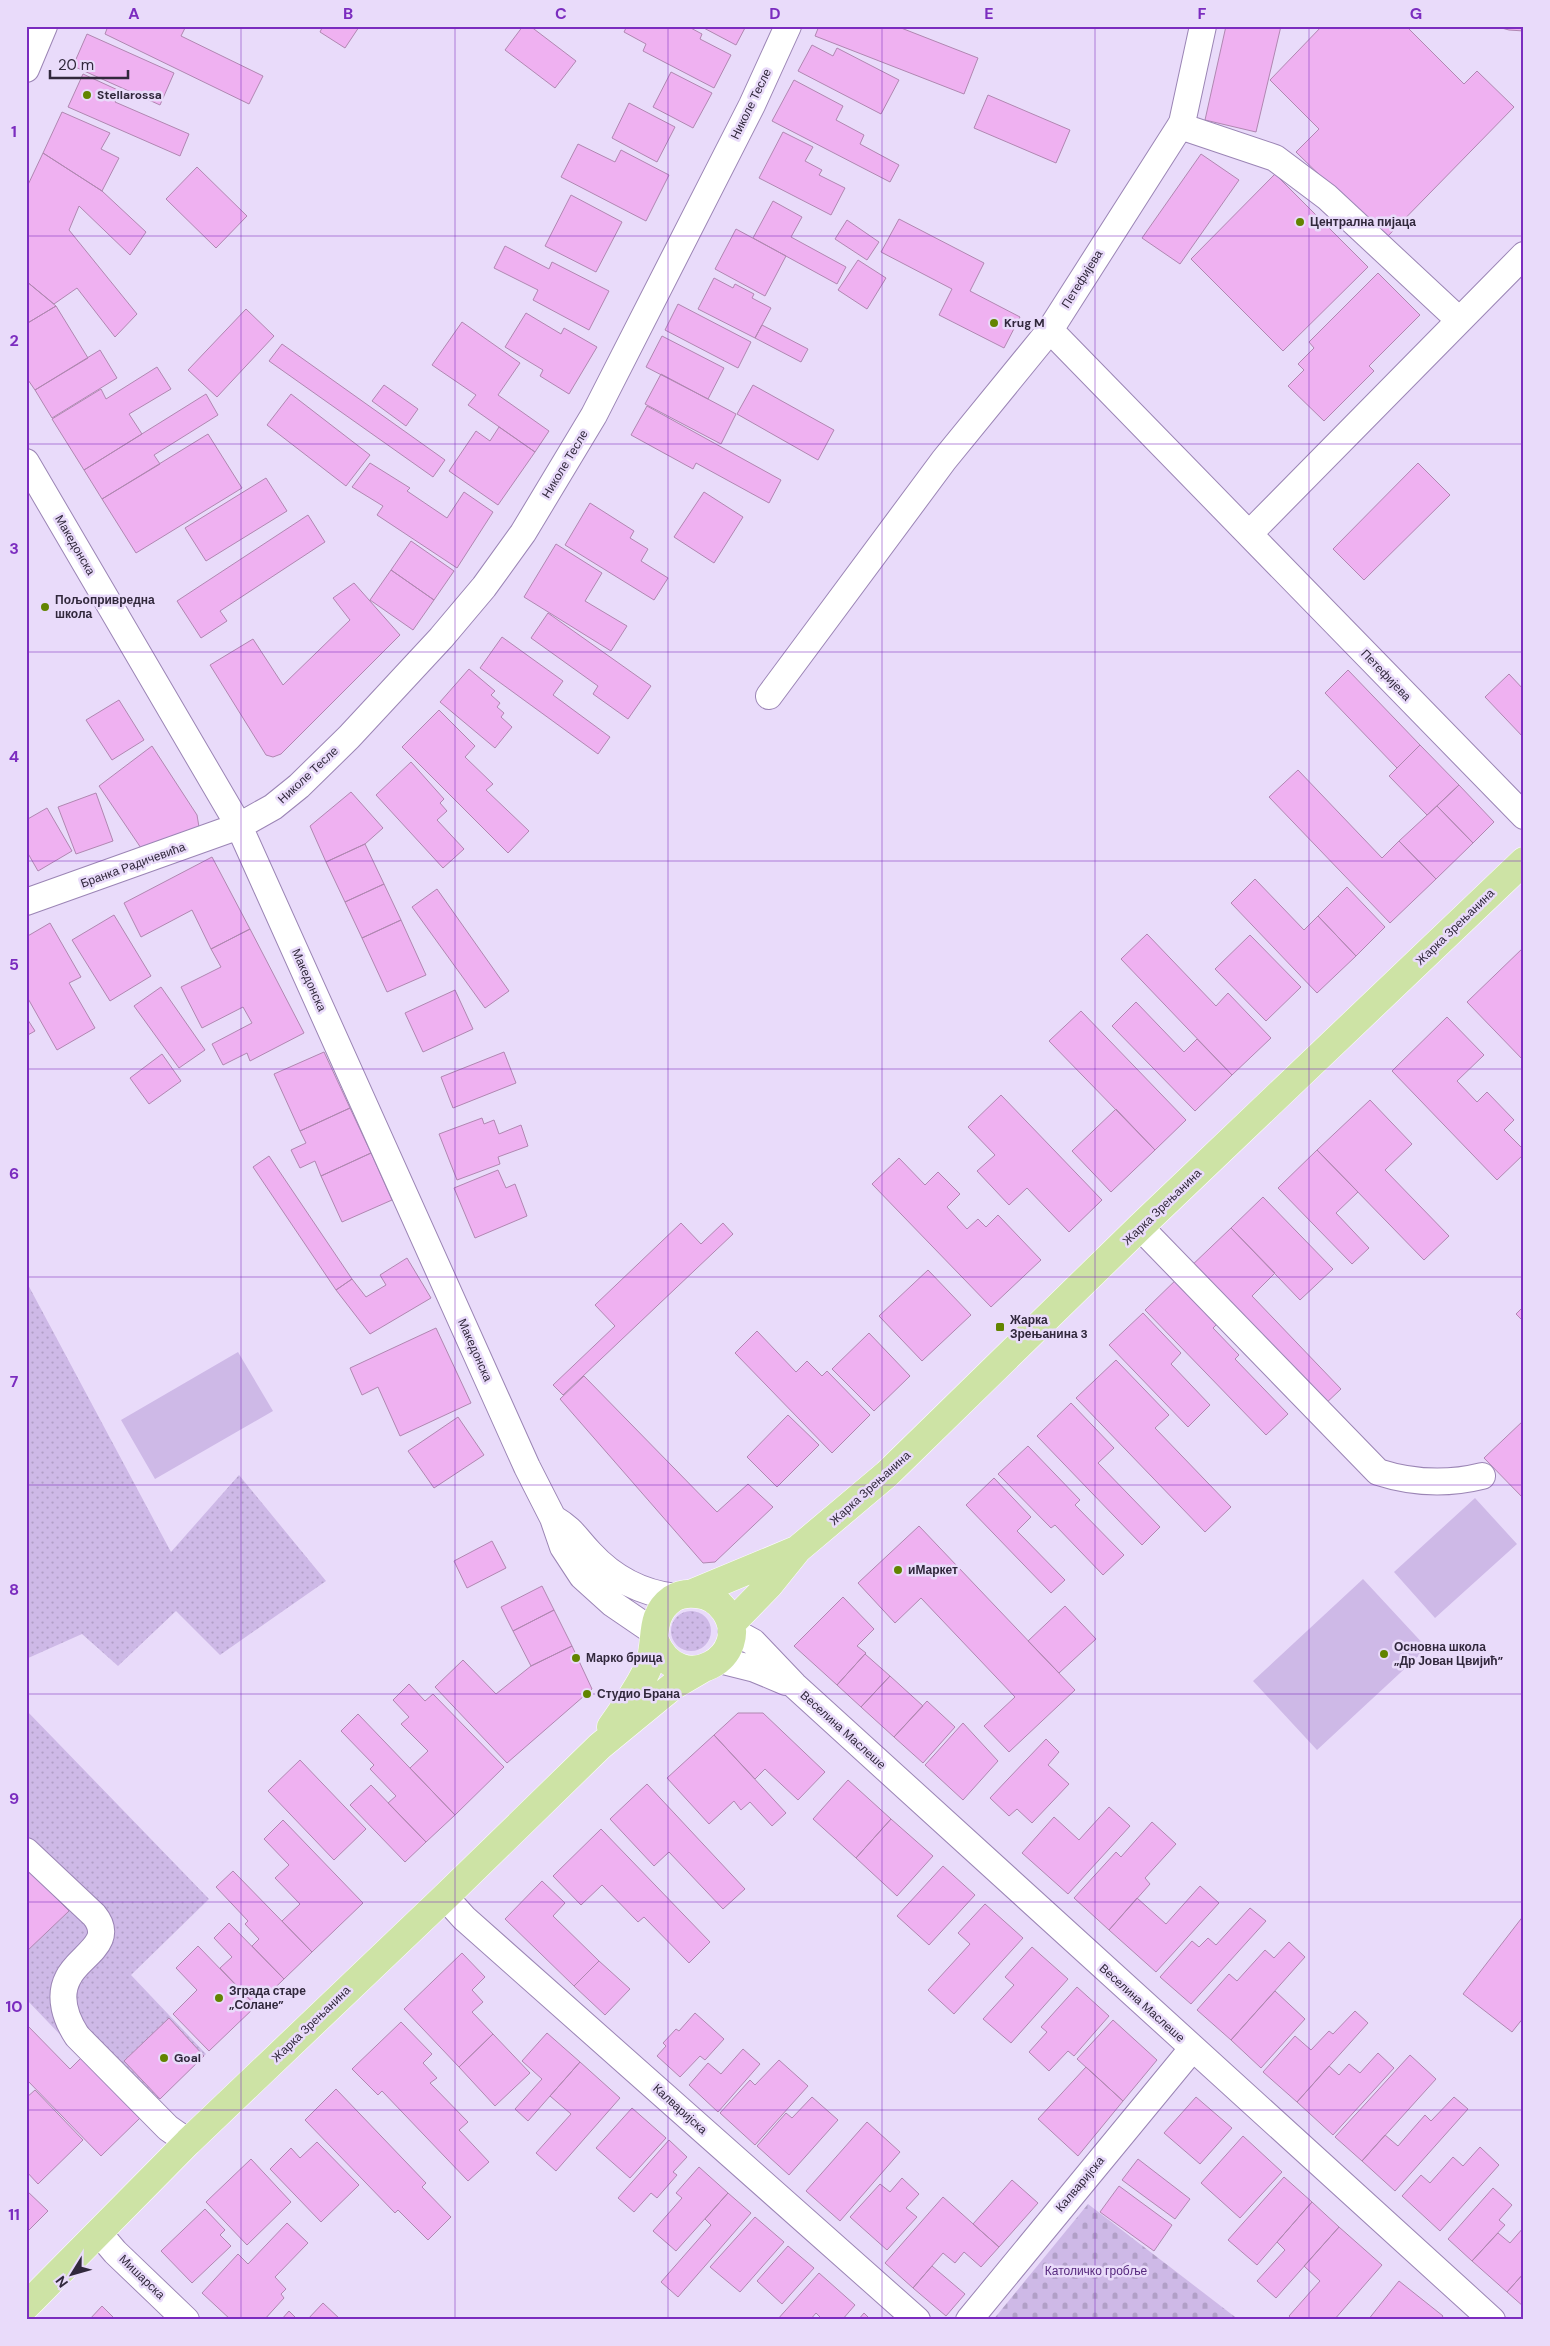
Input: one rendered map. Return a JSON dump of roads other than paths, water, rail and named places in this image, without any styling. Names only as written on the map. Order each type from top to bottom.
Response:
[{"type":"main road","name":"Жарка Зрењанина","points":[[26,2306],[188,2142],[600,1746],[673,1686],[711,1665],[730,1641],[731,1627],[798,1549],[840,1516],[887,1474],[1140,1227],[1524,861]]},
{"type":"main road","name":"Жарка Зрењанина","points":[[600,1746],[649,1665],[655,1622],[659,1612],[684,1595],[798,1549]]},
{"type":"main road","points":[[684,1595],[704,1594],[721,1605],[731,1627]]},
{"type":"main road","points":[[654,1637],[660,1652],[678,1668],[690,1670],[711,1665]]},
{"type":"street","points":[[26,69],[44,26]]},
{"type":"street","name":"Николе Тесле","points":[[240,826],[272,807],[292,791],[349,737],[441,638],[484,587],[523,533],[594,415],[747,114],[788,26]]},
{"type":"street","name":"Петефијева","points":[[1203,26],[1180,126],[1050,330],[1524,816]]},
{"type":"street","points":[[1180,126],[1275,158],[1327,197],[1459,320]]},
{"type":"street","points":[[1249,534],[1524,255]]},
{"type":"street","points":[[769,696],[944,460],[1050,330]]},
{"type":"street","name":"Македонска","points":[[26,462],[240,826],[527,1467],[553,1518],[563,1547],[582,1576],[595,1589],[654,1637]]},
{"type":"street","name":"Бранка Радичевића","points":[[26,902],[240,826]]},
{"type":"street","points":[[1140,1227],[1378,1472],[1402,1480],[1430,1482],[1461,1481],[1482,1476]]},
{"type":"street","name":"Македонска","points":[[553,1518],[572,1530],[590,1552],[616,1576],[645,1591],[684,1595]]},
{"type":"street","name":"Веселина Маслеше","points":[[731,1627],[753,1642],[794,1685],[1492,2320]]},
{"type":"street","name":"Веселина Маслеше","points":[[711,1665],[755,1669],[794,1685]]},
{"type":"street","points":[[26,1851],[94,1915],[102,1928],[100,1940],[72,1970],[65,1985],[63,1999],[70,2025],[77,2036],[168,2128],[188,2142]]},
{"type":"street","name":"Калваријска","points":[[445,1897],[464,1918],[917,2320]]},
{"type":"street","name":"Калваријска","points":[[969,2320],[1192,2049]]},
{"type":"street","name":"Мишарска","points":[[100,2232],[115,2252],[186,2320]]},
{"type":"place","name":"Stellarossa","points":[[87,95]]},
{"type":"place","name":"Централна пијаца","points":[[1300,222]]},
{"type":"place","name":"Krug M","points":[[994,323]]},
{"type":"place","name":"Пољопривредна школа","points":[[45,607]]},
{"type":"place","name":"Жарка Зрењанина 3","points":[[1000,1327]]},
{"type":"place","name":"иМаркет","points":[[898,1570]]},
{"type":"place","name":"Основна школа „Др Јован Цвијић”","points":[[1384,1654]]},
{"type":"place","name":"Марко брица","points":[[576,1658]]},
{"type":"place","name":"Студио Брана","points":[[587,1694]]},
{"type":"place","name":"Зграда старе „Солане”","points":[[219,1998]]},
{"type":"place","name":"Goal","points":[[164,2058]]},
{"type":"park label","name":"Католичко гробље","points":[[1096,2271]]}]
